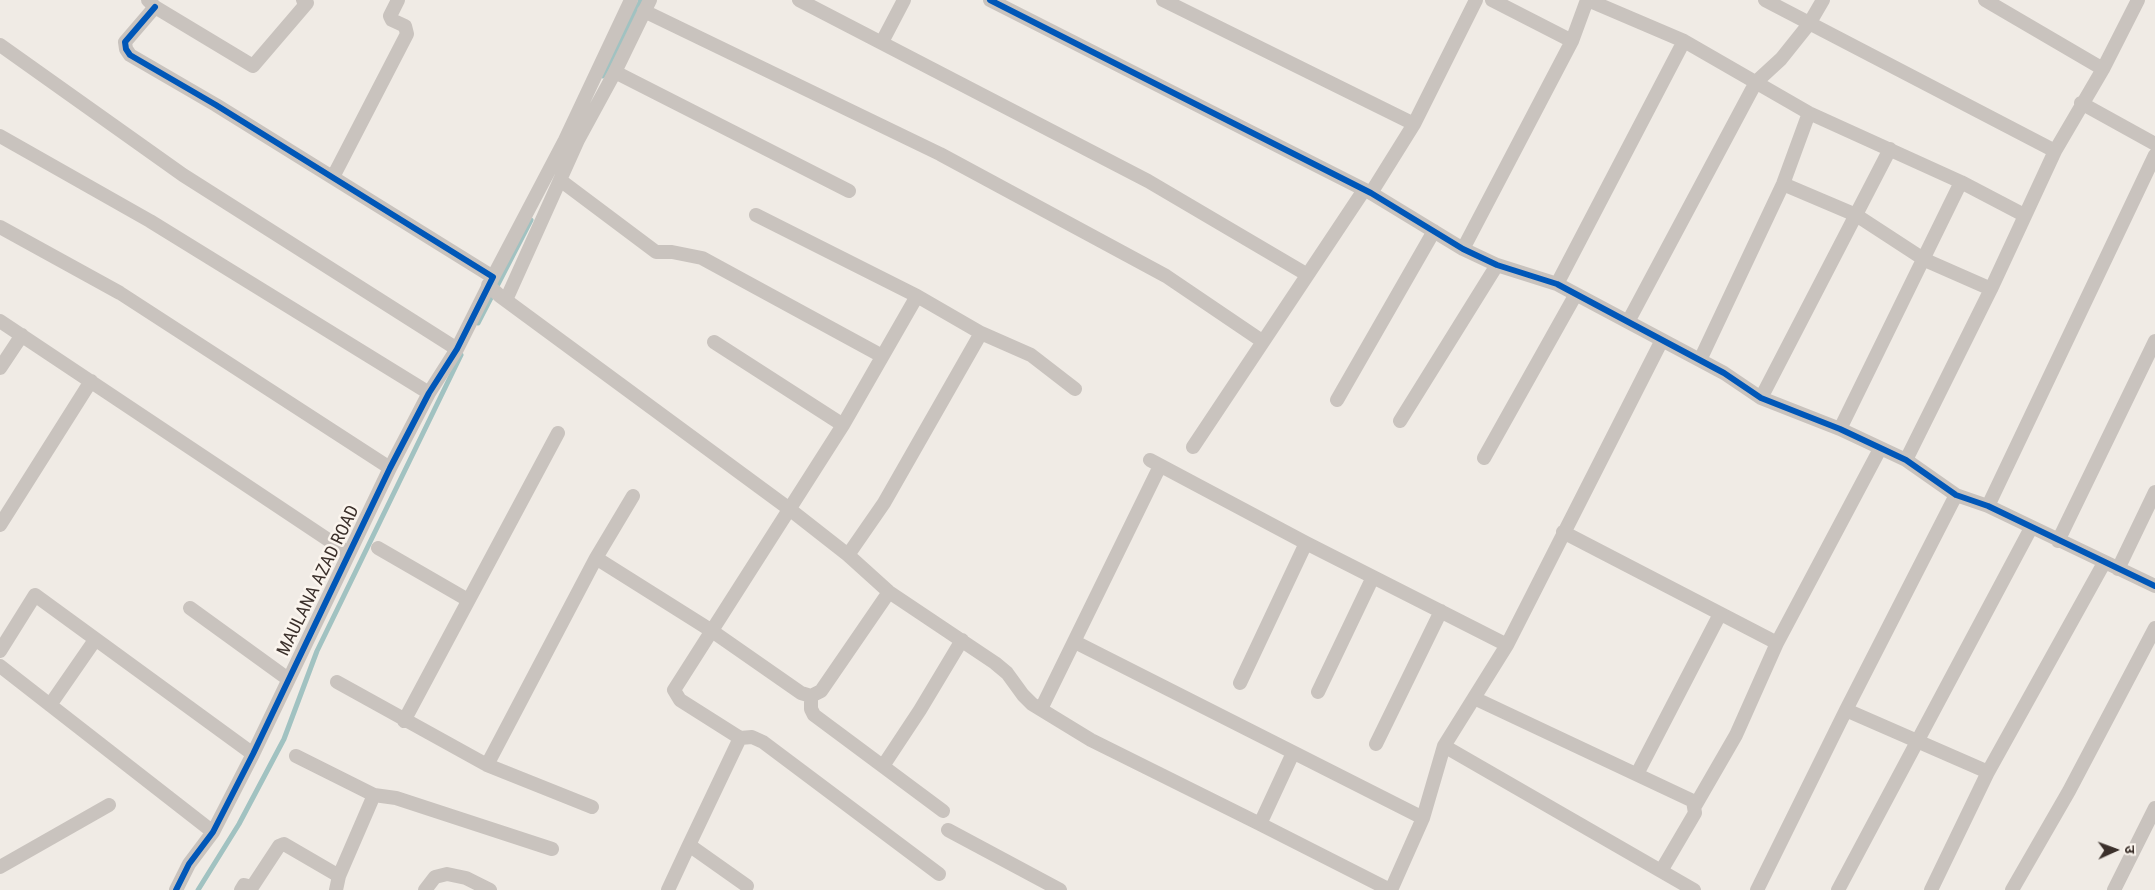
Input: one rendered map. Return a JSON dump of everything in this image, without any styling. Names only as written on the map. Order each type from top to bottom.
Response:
[{"type":"street","points":[[303,0],[307,3],[253,66],[152,4],[125,42],[126,49],[130,55],[332,177],[496,289],[788,508],[848,555],[889,592],[1008,673],[1023,695],[1041,709],[1091,740],[1391,890],[1423,818],[1444,746],[1507,645],[1662,340]]},
{"type":"street","points":[[332,177],[407,34],[405,26],[392,20],[390,16],[398,0]]},
{"type":"street","points":[[496,289],[631,0]]},
{"type":"street","points":[[799,0],[1148,182],[1306,274]]},
{"type":"street","points":[[882,42],[904,0]]},
{"type":"street","points":[[990,0],[1368,191],[1463,249],[1497,265],[1557,284],[1629,320],[1700,360],[1761,398],[1840,429],[1906,460],[1956,495],[1988,506],[2155,586]]},
{"type":"street","points":[[1163,0],[1414,124]]},
{"type":"street","points":[[1193,447],[1306,274],[1368,191],[1414,124],[1476,0]]},
{"type":"street","points":[[1492,0],[1572,41]]},
{"type":"street","points":[[1463,249],[1572,41],[1588,0],[1684,41],[1809,113],[1961,182],[2024,216]]},
{"type":"street","points":[[1764,0],[2054,151]]},
{"type":"street","points":[[1629,320],[1756,82],[1781,59],[1809,24],[1822,0]]},
{"type":"street","points":[[1985,0],[2103,69]]},
{"type":"street","points":[[1906,460],[1991,289],[2054,151],[2103,69],[2138,0]]},
{"type":"street","points":[[496,289],[560,180],[647,5],[940,154],[1166,276],[1262,341]]},
{"type":"street","points":[[1557,284],[1684,41]]},
{"type":"street","points":[[0,45],[183,175],[457,349]]},
{"type":"street","points":[[615,72],[849,191]]},
{"type":"street","points":[[2081,103],[2155,144]]},
{"type":"street","points":[[1700,360],[1783,184],[1809,113]]},
{"type":"street","points":[[0,136],[150,221],[429,393]]},
{"type":"street","points":[[1761,398],[1890,149]]},
{"type":"street","points":[[1988,506],[2155,155]]},
{"type":"street","points":[[560,180],[656,252],[672,252],[702,258],[882,356]]},
{"type":"street","points":[[1840,429],[1925,260],[1961,182]]},
{"type":"street","points":[[1783,184],[1856,216],[1925,260],[1991,289]]},
{"type":"street","points":[[756,214],[917,296],[981,334],[1031,355],[1075,389]]},
{"type":"street","points":[[0,227],[120,293],[390,468]]},
{"type":"street","points":[[1337,400],[1434,231]]},
{"type":"street","points":[[1400,421],[1497,265]]},
{"type":"street","name":"MAULANA AZAD ROAD","points":[[176,890],[190,864],[213,832],[253,754],[348,553],[429,393],[496,289]]},
{"type":"street","points":[[1484,458],[1576,294]]},
{"type":"street","points":[[917,296],[843,425],[788,508],[674,690],[680,700],[740,738],[752,737],[763,742],[939,874]]},
{"type":"street","points":[[0,321],[348,553]]},
{"type":"street","points":[[848,555],[884,503],[981,334]]},
{"type":"street","points":[[0,368],[22,335]]},
{"type":"street","points":[[2058,541],[2155,341]]},
{"type":"street","points":[[714,342],[843,425]]},
{"type":"street","points":[[0,525],[91,381]]},
{"type":"street","points":[[404,720],[558,434]]},
{"type":"street","points":[[1661,871],[1695,813],[1695,806],[1736,735],[1777,644],[1880,448]]},
{"type":"street","points":[[1041,709],[1074,642],[1155,463],[1306,543],[1507,645]]},
{"type":"street","points":[[2118,569],[2155,492]]},
{"type":"street","points":[[1757,890],[1846,710],[1956,495]]},
{"type":"street","points":[[487,765],[596,558],[633,496]]},
{"type":"street","points":[[1838,890],[1920,741],[2031,528]]},
{"type":"street","points":[[1563,532],[1777,644]]},
{"type":"street","points":[[1240,683],[1306,543]]},
{"type":"street","points":[[378,548],[468,600]]},
{"type":"street","points":[[596,558],[712,631],[801,693],[811,696],[820,691],[889,592]]},
{"type":"street","points":[[1931,890],[1988,772],[2104,563]]},
{"type":"street","points":[[1318,692],[1373,577]]},
{"type":"street","points":[[0,651],[35,596],[253,754]]},
{"type":"street","points":[[190,608],[288,679]]},
{"type":"street","points":[[1376,744],[1441,611]]},
{"type":"street","points":[[1637,774],[1720,614]]},
{"type":"street","points":[[2012,890],[2069,791],[2155,628]]},
{"type":"street","points":[[50,705],[95,640]]},
{"type":"street","points":[[882,766],[920,710],[962,640]]},
{"type":"street","points":[[1074,642],[1423,818]]},
{"type":"street","points":[[0,666],[213,832]]},
{"type":"street","points":[[337,682],[487,765],[592,807]]},
{"type":"street","points":[[811,696],[810,709],[814,716],[943,810]]},
{"type":"street","points":[[1474,698],[1689,798],[1695,806]]},
{"type":"street","points":[[1846,710],[1988,772]]},
{"type":"street","points":[[668,890],[740,738]]},
{"type":"street","points":[[1444,746],[1694,890]]},
{"type":"street","points":[[1260,824],[1293,753]]},
{"type":"street","points":[[296,756],[374,795],[396,798],[552,849]]},
{"type":"street","points":[[241,890],[244,885],[252,887],[279,846],[284,844],[338,883],[374,795]]},
{"type":"street","points":[[0,866],[109,805]]},
{"type":"street","points":[[2114,890],[2155,808]]},
{"type":"street","points":[[948,830],[1060,890]]},
{"type":"street","points":[[689,845],[747,886]]},
{"type":"street","points":[[425,890],[435,877],[447,874],[466,878],[490,890]]},
{"type":"waterway","points":[[603,76],[641,0]]},
{"type":"waterway","points":[[478,323],[531,220]]},
{"type":"waterway","points":[[198,890],[239,824],[284,739],[317,651],[461,355]]},
{"type":"cycle path","points":[[990,0],[1371,193],[1463,249],[1497,265],[1557,284],[1724,373],[1761,398],[1840,429],[1906,460],[1956,495],[1988,506],[2155,586]]},
{"type":"cycle path","points":[[155,7],[125,42],[126,49],[130,55],[216,105],[493,277],[457,349],[429,393],[390,468],[253,754],[213,832],[189,864],[176,890]]}]
